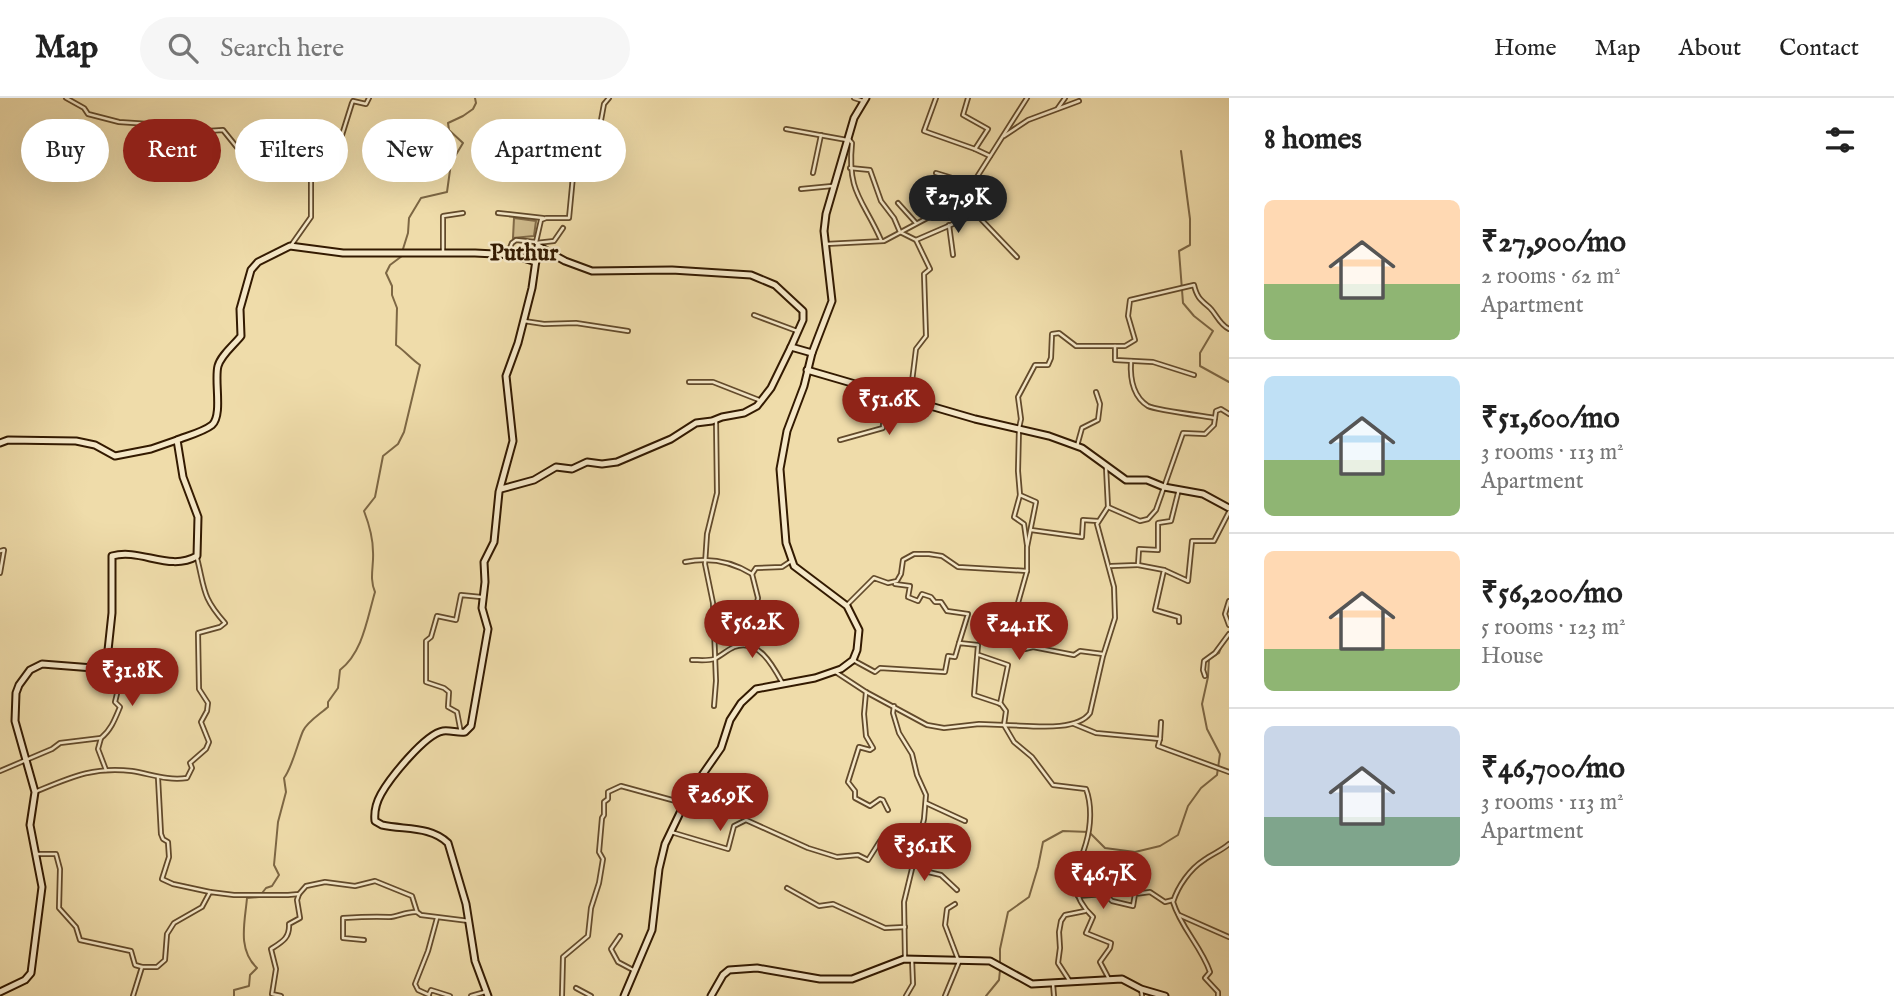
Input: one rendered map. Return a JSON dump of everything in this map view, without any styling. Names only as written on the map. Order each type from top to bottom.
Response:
[{"type":"main road","points":[[624,996],[655,919],[659,869],[671,832],[696,782],[721,748],[730,720],[741,703],[756,690],[815,678],[834,671],[853,660],[859,641],[859,630],[847,606],[800,573],[791,561],[786,543],[780,469],[787,430],[832,301],[825,244],[826,214],[854,118],[864,100]]},
{"type":"main road","points":[[487,994],[475,961],[469,921],[449,843],[430,832],[382,825],[375,820],[375,811],[381,793],[408,758],[437,733],[461,733],[471,726],[488,629],[482,608],[484,562],[494,542],[501,489],[513,441],[506,376],[524,321],[536,262],[537,243],[587,271],[672,270],[751,275],[775,285],[801,308],[803,320],[792,347],[763,401],[744,413],[696,423],[671,439],[617,462],[587,462],[572,468],[556,467],[534,480],[501,489]]},
{"type":"main road","points":[[0,443],[8,440],[76,441],[95,445],[115,456],[151,449],[210,426],[215,421],[218,401],[217,368],[221,359],[241,336],[240,309],[251,270],[258,262],[290,246],[344,253],[507,255],[536,262]]},
{"type":"main road","points":[[792,347],[812,353]]},
{"type":"main road","points":[[807,370],[975,419],[1031,430],[1077,446],[1126,480],[1147,480],[1164,488],[1203,494],[1229,510]]},
{"type":"main road","points":[[0,992],[24,980],[31,973],[41,887],[30,825],[35,792],[15,721],[14,702],[19,685],[30,670],[37,666],[51,664],[93,670],[106,669],[113,613],[112,556],[143,556],[170,563],[190,560],[197,556],[198,517],[183,477],[177,440]]},
{"type":"main road","points":[[711,996],[729,970],[757,968],[820,979],[852,979],[909,959],[990,961],[1027,983],[1122,979],[1142,992],[1165,996]]},
{"type":"street","points":[[66,98],[84,108],[88,114],[119,122],[149,124],[176,133],[223,130],[235,145]]},
{"type":"street","points":[[290,246],[311,216],[311,180],[336,154],[353,101],[366,104],[369,98]]},
{"type":"street","points":[[498,213],[569,218],[576,145],[599,131],[604,104],[610,98]]},
{"type":"street","points":[[853,98],[864,100]]},
{"type":"street","points":[[936,98],[924,131],[990,156]]},
{"type":"street","points":[[968,98],[963,115],[988,129],[975,149]]},
{"type":"street","points":[[825,244],[881,241],[963,199],[1027,98]]},
{"type":"street","points":[[1056,110],[1065,98]]},
{"type":"street","points":[[1001,138],[1028,120],[1079,101]]},
{"type":"street","points":[[786,129],[848,139],[852,143],[850,168],[854,188],[881,241]]},
{"type":"street","points":[[813,173],[821,135]]},
{"type":"street","points":[[850,168],[870,170],[881,201],[894,218],[900,232],[915,240],[930,270],[924,274],[926,335],[916,349],[910,399]]},
{"type":"street","points":[[936,173],[972,184]]},
{"type":"street","points":[[801,189],[833,186]]},
{"type":"street","points":[[898,203],[916,223]]},
{"type":"street","points":[[443,254],[443,216],[463,213]]},
{"type":"street","points":[[915,240],[976,214],[1017,257]]},
{"type":"street","points":[[537,243],[543,218]]},
{"type":"street","points":[[949,225],[953,255]]},
{"type":"street","points":[[507,255],[516,240],[537,243],[554,241],[563,228]]},
{"type":"street","points":[[1103,654],[1080,651],[1074,655],[1033,646],[1025,649],[1021,644],[1013,644],[1016,610],[1027,571],[1024,524],[1014,517],[1020,495],[1018,428],[1021,419],[1018,397],[1035,365],[1048,365],[1052,334],[1059,333],[1076,345],[1125,346],[1135,340],[1128,316],[1130,300],[1194,285],[1202,303],[1229,329]]},
{"type":"street","points":[[754,315],[798,331]]},
{"type":"street","points":[[524,321],[544,324],[576,323],[628,331]]},
{"type":"street","points":[[1115,346],[1115,360],[1153,362],[1194,375]]},
{"type":"street","points":[[1131,361],[1130,380],[1149,406],[1215,418]]},
{"type":"street","points":[[689,383],[712,382],[763,401]]},
{"type":"street","points":[[840,440],[883,428],[884,391]]},
{"type":"street","points":[[1077,446],[1083,428],[1098,420],[1100,404],[1096,392]]},
{"type":"street","points":[[1108,508],[1140,522],[1149,519],[1156,510],[1183,433],[1205,434],[1214,425],[1216,411],[1221,409],[1229,414]]},
{"type":"street","points":[[714,706],[716,681],[713,603],[705,558],[707,534],[718,493],[716,420]]},
{"type":"street","points":[[834,671],[916,720],[938,728],[979,724],[1037,727],[1074,724],[1086,718],[1090,713],[1103,654],[1115,618],[1114,587],[1100,537],[1099,521],[1108,508],[1107,467]]},
{"type":"street","points":[[1138,565],[1139,549],[1158,550],[1158,523],[1171,521],[1180,489]]},
{"type":"street","points":[[1020,495],[1037,502],[1027,547]]},
{"type":"street","points":[[1110,566],[1138,565],[1164,569],[1188,580],[1192,541],[1214,541],[1229,510]]},
{"type":"street","points":[[1031,530],[1082,537],[1083,520],[1099,521]]},
{"type":"street","points":[[0,551],[4,550],[0,573]]},
{"type":"street","points":[[888,583],[897,582],[903,560],[914,554],[942,556],[958,567],[1027,571]]},
{"type":"street","points":[[35,792],[61,779],[96,770],[135,772],[158,778],[187,778],[192,768],[190,763],[206,749],[209,742],[201,722],[208,703],[199,688],[198,633],[225,623],[212,610],[207,599],[197,556]]},
{"type":"street","points":[[685,562],[705,558],[732,564],[752,574]]},
{"type":"street","points":[[751,629],[758,597],[752,574],[756,568],[782,567],[791,561]]},
{"type":"street","points":[[1164,569],[1155,610],[1179,617],[1179,622]]},
{"type":"street","points":[[847,606],[874,578],[910,586],[908,597],[918,601],[922,594],[931,597],[934,602],[941,602],[947,611],[968,614],[955,657],[948,656],[945,672],[901,671],[890,668],[880,668],[875,672],[853,660]]},
{"type":"street","points":[[461,733],[457,712],[449,707],[450,692],[426,682],[426,641],[432,637],[437,616],[456,620],[461,595],[483,598]]},
{"type":"street","points":[[1229,601],[1225,614],[1229,625]]},
{"type":"street","points":[[1205,676],[1204,661],[1215,653],[1229,634]]},
{"type":"street","points":[[960,643],[978,645],[974,695],[1000,704],[1006,711],[1004,726],[1014,742],[1032,757],[1053,785],[1086,789],[1089,803],[1088,832],[1075,873],[1078,896],[1093,917],[1086,933],[1111,943],[1111,948],[1101,962],[1109,980]]},
{"type":"street","points":[[692,660],[714,659],[736,646],[750,646],[761,652],[774,667],[783,684]]},
{"type":"street","points":[[977,654],[1008,666],[1000,704]]},
{"type":"street","points":[[0,771],[60,743],[100,738],[107,734],[120,707],[115,702],[121,677],[118,673],[106,669]]},
{"type":"street","points":[[866,692],[864,724],[866,736],[873,748],[870,750],[859,747],[848,782],[855,790],[855,798],[870,806],[880,799],[883,800],[888,810]]},
{"type":"street","points":[[894,706],[893,713],[899,733],[915,761],[917,775],[926,795],[904,902],[913,984],[906,996]]},
{"type":"street","points":[[1160,722],[1157,747],[1229,772]]},
{"type":"street","points":[[1074,724],[1096,733],[1160,739]]},
{"type":"street","points":[[100,738],[98,749],[106,770]]},
{"type":"street","points":[[158,778],[161,834],[163,839],[169,842],[169,857],[162,879],[210,892],[299,894]]},
{"type":"street","points":[[562,996],[563,957],[588,936],[590,908],[599,883],[603,859],[598,852],[604,802],[608,799],[608,792],[621,786],[684,804]]},
{"type":"street","points":[[926,803],[965,821]]},
{"type":"street","points":[[671,832],[728,849],[734,826],[746,820],[808,848],[837,857],[858,855],[868,860],[880,841],[915,857],[924,871],[941,875],[957,890]]},
{"type":"street","points":[[1078,896],[1105,894],[1112,901],[1133,906],[1135,894],[1150,892],[1165,902],[1173,900],[1184,880],[1203,860],[1229,845]]},
{"type":"street","points":[[35,854],[56,854],[60,869],[59,908],[76,927],[80,940],[131,951],[135,965],[142,967],[157,967],[165,960],[167,934],[174,923],[202,907],[210,892]]},
{"type":"street","points":[[281,996],[272,994],[276,968],[271,949],[286,939],[289,924],[300,918],[297,900],[306,886],[325,882],[355,886],[374,881],[412,896],[417,912]]},
{"type":"street","points":[[787,888],[819,906],[833,904],[885,928],[905,927]]},
{"type":"street","points":[[1173,900],[1182,926],[1207,962],[1210,972],[1205,978],[1218,992],[1218,996]]},
{"type":"street","points":[[945,996],[959,962],[945,926],[947,909],[955,904]]},
{"type":"street","points":[[364,940],[343,938],[343,918],[377,915],[392,917],[405,911],[469,921]]},
{"type":"street","points":[[1071,983],[1058,963],[1061,921],[1065,915],[1087,911]]},
{"type":"street","points":[[1179,915],[1215,930],[1225,938],[1229,937]]},
{"type":"street","points":[[437,918],[415,984],[418,990],[429,995],[431,989],[450,996]]},
{"type":"street","points":[[620,936],[611,949],[618,962],[635,971]]},
{"type":"street","points":[[133,996],[142,967]]},
{"type":"street","points":[[1053,984],[1054,996]]},
{"type":"street","points":[[576,988],[591,996]]},
{"type":"street","points":[[471,996],[487,994]]},
{"type":"shaded area","points":[[514,218],[536,221],[534,236],[513,238]]},
{"type":"waterway","points":[[403,249],[409,218],[421,198],[447,192],[451,163],[463,143],[449,130],[448,123],[473,109],[475,98]]},
{"type":"waterway","points":[[1181,151],[1190,219],[1190,245],[1179,251],[1183,303],[1213,331],[1200,353],[1200,366],[1229,382]]},
{"type":"waterway","points":[[234,996],[234,990],[249,986],[250,975],[257,968],[251,961],[245,944],[247,898],[259,897],[266,888],[272,886],[279,875],[274,865],[278,822],[286,792],[284,778],[305,728],[328,707],[328,702],[338,688],[340,670],[348,663],[359,645],[375,592],[372,542],[364,511],[375,497],[383,456],[398,444],[404,432],[420,365],[396,345],[397,308],[386,273],[390,265],[402,256]]},
{"type":"waterway","points":[[1000,964],[1000,949],[1008,912],[1029,897],[1043,842],[1063,831],[1089,832],[1105,848],[1135,852],[1160,846],[1178,835],[1188,806],[1201,788],[1217,775],[1220,754],[1207,729],[1202,704],[1209,659],[1219,653],[1222,645]]},
{"type":"waterway","points":[[986,996],[999,980],[1000,970]]},
{"type":"district","name":"Puthur","points":[[524,252]]}]
